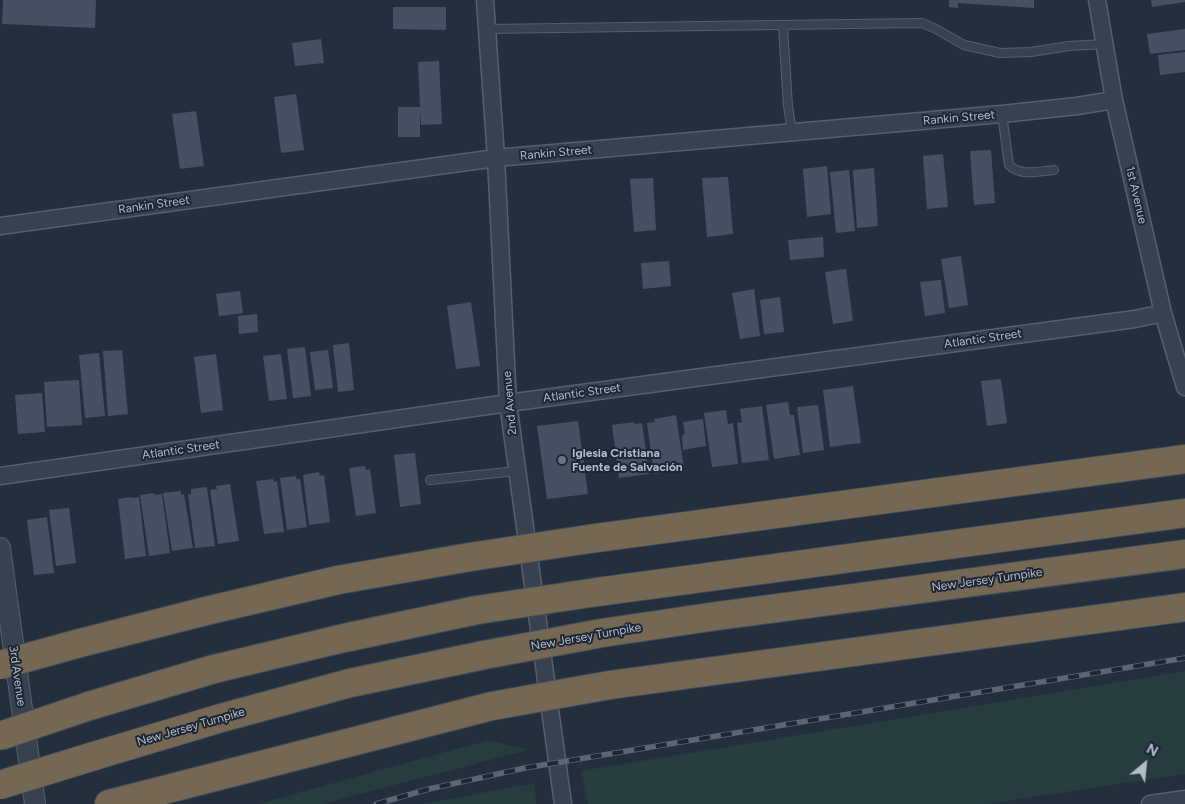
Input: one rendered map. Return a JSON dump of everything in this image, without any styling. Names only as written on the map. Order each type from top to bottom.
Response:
[{"type":"highway","points":[[0,665],[210,610],[338,580],[470,557],[589,539],[1185,459]]},
{"type":"highway","points":[[0,736],[89,706],[214,669],[344,638],[477,610],[597,592],[1185,513]]},
{"type":"highway","name":"New Jersey Turnpike","points":[[0,785],[221,718],[350,683],[484,655],[602,633],[717,616],[1177,555]]},
{"type":"highway","points":[[110,804],[158,798],[492,706],[610,685],[1184,608]]},
{"type":"street","name":"2nd Avenue","points":[[485,0],[496,158],[508,403],[562,804]]},
{"type":"street","name":"1st Avenue","points":[[1097,0],[1114,100],[1163,313],[1185,387]]},
{"type":"street","name":"Rankin Street","points":[[0,226],[496,158],[1002,114],[1114,100]]},
{"type":"street","name":"Atlantic Street","points":[[0,476],[508,403],[1135,319],[1163,313]]},
{"type":"street","name":"3rd Avenue","points":[[0,548],[34,804]]},
{"type":"street","points":[[1150,804],[1185,799]]},
{"type":"lane","points":[[486,29],[922,23],[936,28],[964,45],[1000,53],[1031,52],[1069,46],[1105,44]]},
{"type":"lane","points":[[783,26],[788,106],[792,132]]},
{"type":"lane","points":[[1002,114],[1009,165],[1014,171],[1022,173],[1054,170]]},
{"type":"lane","points":[[430,480],[518,471]]},
{"type":"green space","points":[[1185,671],[1185,774],[986,804],[588,804],[581,771]]},
{"type":"green space","points":[[489,740],[528,750],[322,804],[258,804]]},
{"type":"green space","points":[[535,783],[536,804],[423,804]]},
{"type":"building","points":[[3,0],[96,0],[95,28],[2,24]]},
{"type":"building","points":[[949,0],[1034,0],[1034,8],[958,3],[958,8],[949,7]]},
{"type":"building","points":[[1151,0],[1185,0],[1185,2],[1152,7]]},
{"type":"building","points":[[393,7],[446,7],[446,30],[393,29]]},
{"type":"building","points":[[1185,29],[1185,50],[1150,54],[1147,34]]},
{"type":"building","points":[[321,39],[324,63],[295,66],[292,43]]},
{"type":"building","points":[[1185,52],[1185,72],[1160,75],[1158,55]]},
{"type":"building","points":[[439,61],[442,124],[421,125],[420,111],[420,137],[398,137],[398,107],[420,107],[418,62]]},
{"type":"building","points":[[296,94],[304,150],[281,153],[274,97]]},
{"type":"building","points":[[196,111],[204,166],[180,169],[172,114]]},
{"type":"building","points":[[991,150],[995,203],[974,205],[970,151]]},
{"type":"building","points":[[943,154],[948,207],[927,209],[923,156]]},
{"type":"building","points":[[827,166],[831,214],[807,217],[803,169]]},
{"type":"building","points":[[874,168],[878,226],[857,228],[853,170]]},
{"type":"building","points":[[849,170],[855,231],[836,233],[830,172]]},
{"type":"building","points":[[728,177],[733,234],[707,237],[702,178]]},
{"type":"building","points":[[653,178],[656,230],[634,232],[630,179]]},
{"type":"building","points":[[823,237],[824,257],[790,260],[788,240]]},
{"type":"building","points":[[961,256],[968,305],[949,308],[941,259]]},
{"type":"building","points":[[669,261],[671,286],[643,289],[641,263]]},
{"type":"building","points":[[846,269],[853,321],[833,324],[825,272]]},
{"type":"building","points":[[941,280],[945,313],[925,316],[920,282]]},
{"type":"building","points":[[754,289],[760,336],[740,339],[732,293]]},
{"type":"building","points":[[240,291],[243,313],[219,316],[216,294]]},
{"type":"building","points":[[780,297],[784,332],[764,334],[760,300]]},
{"type":"building","points":[[471,302],[480,366],[456,369],[447,306]]},
{"type":"building","points":[[257,314],[258,332],[239,334],[238,316]]},
{"type":"building","points":[[349,343],[354,390],[338,392],[333,345]]},
{"type":"building","points":[[305,347],[311,396],[293,398],[287,349]]},
{"type":"building","points":[[122,350],[128,414],[108,416],[103,351]]},
{"type":"building","points":[[328,350],[333,388],[315,390],[310,352]]},
{"type":"building","points":[[99,353],[105,416],[85,418],[79,355]]},
{"type":"building","points":[[216,354],[223,410],[201,413],[194,357]]},
{"type":"building","points":[[281,354],[287,399],[269,401],[263,356]]},
{"type":"building","points":[[1001,379],[1007,423],[987,426],[981,381]]},
{"type":"building","points":[[79,380],[82,425],[47,427],[44,382]]},
{"type":"building","points":[[853,386],[861,443],[830,447],[823,390]]},
{"type":"building","points":[[42,393],[45,432],[18,434],[15,395]]},
{"type":"building","points":[[788,402],[790,415],[794,415],[800,455],[774,459],[766,405]]},
{"type":"building","points":[[818,405],[824,450],[803,453],[797,407]]},
{"type":"building","points":[[762,406],[769,460],[742,463],[737,423],[742,422],[740,409]]},
{"type":"building","points":[[726,410],[728,424],[733,423],[738,464],[712,467],[704,413]]},
{"type":"building","points":[[676,415],[684,469],[654,474],[647,423],[655,422],[654,419]]},
{"type":"building","points":[[703,419],[706,446],[683,450],[682,435],[685,434],[683,422]]},
{"type":"building","name":"Iglesia Cristiana Fuente de Salvación","points":[[578,421],[588,494],[547,499],[537,426]]},
{"type":"building","points":[[634,422],[634,424],[642,423],[649,474],[619,478],[612,425]]},
{"type":"building","points":[[415,453],[421,504],[400,507],[394,455]]},
{"type":"building","points":[[365,466],[366,470],[370,469],[376,513],[356,516],[349,468]]},
{"type":"building","points":[[319,472],[320,476],[324,475],[330,522],[309,525],[303,475]]},
{"type":"building","points":[[296,476],[296,479],[300,479],[307,527],[287,530],[280,478]]},
{"type":"building","points":[[273,479],[274,482],[277,481],[284,532],[264,534],[256,481]]},
{"type":"building","points":[[230,484],[239,541],[218,544],[210,490],[217,489],[216,486]]},
{"type":"building","points":[[207,487],[215,546],[195,548],[188,494],[191,494],[191,489]]},
{"type":"building","points":[[181,491],[181,495],[184,494],[193,548],[172,551],[163,493]]},
{"type":"building","points":[[154,493],[155,495],[162,494],[170,553],[149,556],[140,495]]},
{"type":"building","points":[[139,497],[146,556],[125,559],[118,499]]},
{"type":"building","points":[[69,508],[76,563],[56,566],[49,510]]},
{"type":"building","points":[[47,517],[54,573],[34,575],[27,520]]},
{"type":"railway","points":[[376,804],[429,789],[525,768],[1185,658]]},
{"type":"place","name":"Iglesia Cristiana Fuente de Salvación","points":[[562,460]]}]
